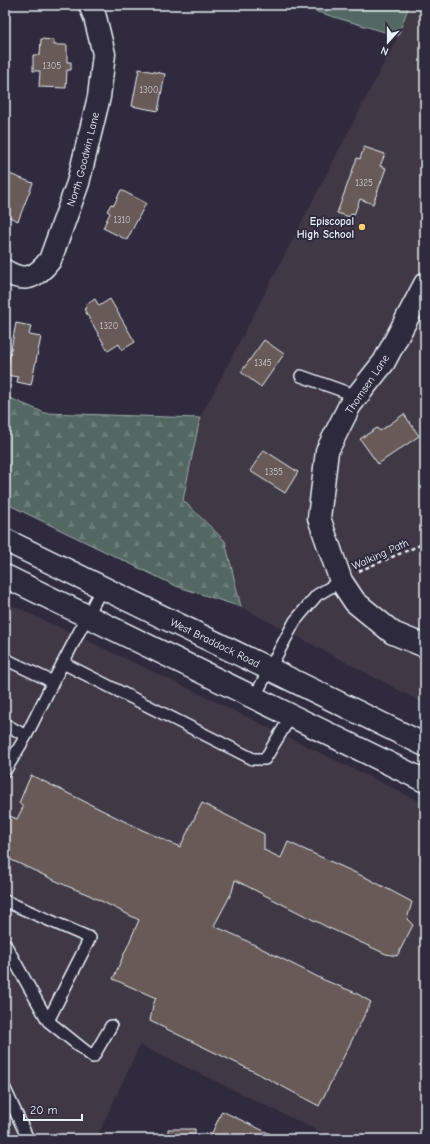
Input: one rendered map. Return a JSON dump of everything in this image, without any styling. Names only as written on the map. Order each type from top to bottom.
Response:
[{"type":"main road","name":"North Goodwin Lane","points":[[5,271],[15,277],[32,277],[42,271],[50,260],[78,183],[99,97],[104,54],[95,17],[90,5]]},
{"type":"main road","name":"Thomsen Lane","points":[[425,284],[384,362],[350,405],[327,452],[319,518],[341,581],[356,602],[393,633],[425,646]]},
{"type":"main road","name":"West Braddock Road","points":[[5,540],[425,745]]},
{"type":"main road","points":[[5,576],[425,781]]},
{"type":"lane","points":[[301,376],[357,396]]},
{"type":"lane","points":[[254,698],[295,621],[317,595],[341,581]]},
{"type":"lane","points":[[5,771],[26,736],[102,588]]},
{"type":"lane","points":[[5,659],[53,682]]},
{"type":"lane","points":[[63,663],[253,759],[265,760],[291,716]]},
{"type":"lane","points":[[5,724],[26,736]]},
{"type":"lane","points":[[5,901],[90,938],[48,1021]]},
{"type":"lane","points":[[5,944],[48,1021],[93,1057],[111,1026]]},
{"type":"lane","points":[[5,1089],[28,1139]]},
{"type":"path","name":"Walking Path","points":[[341,581],[361,570],[425,543]]},
{"type":"shaded area","name":"Episcopal High School","points":[[409,5],[425,5],[425,704],[241,607],[225,541],[183,500],[200,418],[398,36]]},
{"type":"shaded area","points":[[5,602],[194,691],[425,804],[425,1139],[335,1139],[140,1045],[96,1139],[5,1139]]},
{"type":"green space","points":[[294,5],[409,5],[398,36]]},
{"type":"green space","points":[[5,396],[45,413],[200,418],[183,500],[225,541],[241,607],[176,586],[5,503]]},
{"type":"building","points":[[41,39],[54,40],[54,45],[67,45],[67,62],[71,62],[71,70],[67,70],[66,88],[39,87],[40,71],[33,71],[33,55],[40,55]]},
{"type":"building","points":[[139,69],[165,74],[158,111],[132,106]]},
{"type":"building","points":[[364,147],[385,154],[380,166],[386,168],[373,204],[360,199],[354,215],[351,214],[350,217],[337,213],[357,158],[360,159]]},
{"type":"building","points":[[7,173],[33,183],[18,221],[5,215],[5,178]]},
{"type":"building","points":[[121,190],[146,203],[127,240],[103,228],[110,213],[107,211],[111,204],[114,205]]},
{"type":"building","points":[[95,299],[99,306],[110,299],[135,342],[122,350],[119,344],[108,351],[84,309],[86,308],[85,305]]},
{"type":"building","points":[[16,323],[31,326],[29,335],[41,337],[31,385],[17,382],[18,377],[6,375]]},
{"type":"building","points":[[264,340],[284,354],[261,387],[241,372]]},
{"type":"building","points":[[404,414],[419,436],[378,464],[360,439],[377,428],[380,431]]},
{"type":"building","points":[[264,450],[298,472],[285,493],[250,471]]},
{"type":"building","points":[[31,775],[180,847],[202,803],[264,834],[264,850],[281,858],[288,842],[369,879],[412,902],[407,919],[413,925],[397,956],[386,954],[327,927],[235,880],[232,892],[214,926],[324,980],[356,993],[371,1002],[319,1106],[257,1073],[150,1021],[156,998],[113,979],[139,920],[89,895],[5,857],[5,826],[10,816],[17,819],[23,807],[19,803]]},
{"type":"building","points":[[222,1111],[281,1139],[220,1139],[211,1135]]},
{"type":"building","points":[[168,1129],[195,1129],[195,1139],[168,1139]]},
{"type":"place","name":"Episcopal High School","points":[[362,227]]}]
